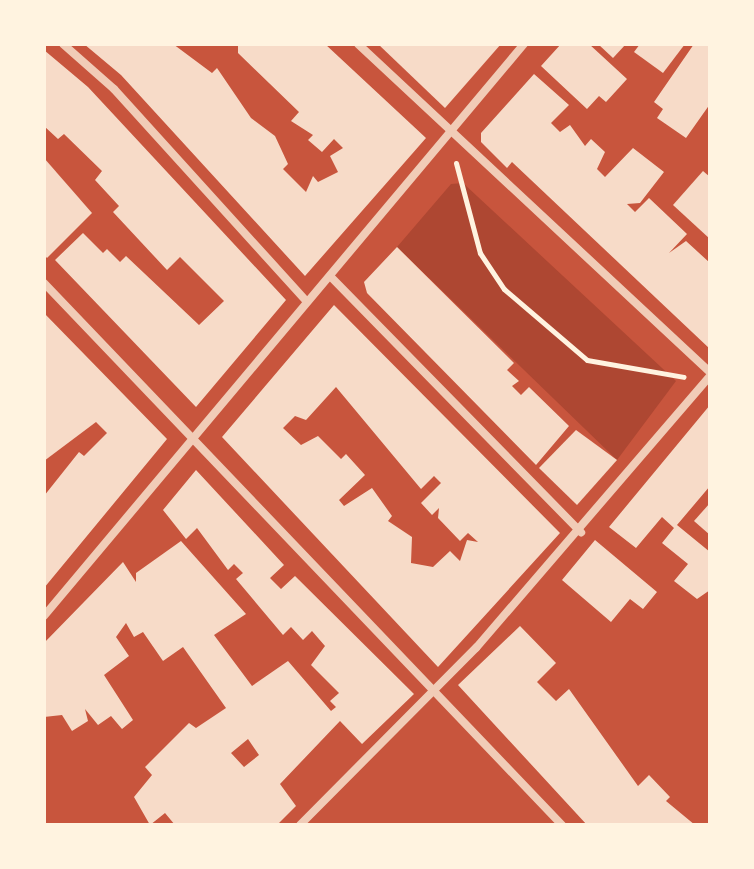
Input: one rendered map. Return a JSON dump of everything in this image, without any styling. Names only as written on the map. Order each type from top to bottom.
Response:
[{"type":"street","points":[[63,44],[114,89],[307,302]]},
{"type":"street","points":[[300,825],[581,532],[710,374],[358,44]]},
{"type":"street","points":[[44,616],[524,44]]},
{"type":"street","points":[[330,276],[581,532]]},
{"type":"street","points":[[44,283],[196,436],[562,825]]},
{"type":"path","points":[[450,130],[480,253],[504,289],[587,360],[663,379],[694,376]]},
{"type":"shaded area","points":[[463,183],[676,381],[617,460],[397,247],[451,184]]},
{"type":"building","points":[[84,44],[173,44],[212,73],[217,68],[251,118],[275,136],[288,164],[283,169],[306,192],[313,176],[318,182],[338,172],[330,156],[343,148],[334,139],[322,152],[308,140],[313,135],[291,121],[299,112],[238,53],[238,44],[325,44],[426,138],[305,276],[121,75]]},
{"type":"building","points":[[378,44],[501,44],[445,108]]},
{"type":"building","points":[[561,44],[589,44],[627,79],[606,102],[599,96],[587,109],[541,66]]},
{"type":"building","points":[[598,44],[626,44],[613,58]]},
{"type":"building","points":[[640,44],[685,44],[663,73],[634,52]]},
{"type":"building","points":[[694,44],[710,44],[710,104],[686,138],[657,118],[663,109],[654,102]]},
{"type":"building","points":[[44,50],[88,87],[286,300],[196,407],[55,260],[83,233],[103,253],[107,249],[120,262],[126,256],[199,325],[224,301],[180,257],[167,270],[113,212],[119,206],[95,180],[102,171],[64,134],[58,139],[44,126]]},
{"type":"building","points":[[534,74],[569,105],[551,123],[560,132],[570,125],[585,146],[591,139],[605,152],[597,169],[605,177],[633,148],[664,172],[640,203],[627,204],[635,212],[649,198],[687,234],[669,253],[686,241],[710,263],[710,349],[512,162],[507,168],[481,142],[481,133]]},
{"type":"building","points":[[44,158],[92,213],[47,258],[44,255]]},
{"type":"building","points":[[703,171],[710,177],[710,239],[673,205]]},
{"type":"building","points":[[397,247],[514,363],[507,370],[519,381],[512,386],[521,395],[529,387],[569,426],[536,465],[367,293],[364,282]]},
{"type":"building","points":[[334,305],[560,533],[438,667],[222,437]],"holes":[[[336,387],[421,489],[434,476],[441,483],[421,503],[432,515],[439,508],[438,518],[460,541],[468,533],[478,542],[467,540],[460,561],[450,551],[433,567],[411,563],[412,537],[388,521],[392,516],[372,488],[344,506],[339,500],[365,475],[346,454],[341,459],[318,436],[301,445],[283,428],[295,416],[306,420]]]},
{"type":"building","points":[[44,313],[167,439],[44,588],[44,496],[79,452],[84,456],[107,433],[96,422],[44,461]]},
{"type":"building","points":[[710,405],[710,486],[677,525],[710,552],[710,590],[697,599],[674,581],[688,564],[662,543],[674,528],[662,517],[636,548],[609,527]]},
{"type":"building","points":[[576,430],[617,460],[577,505],[539,468]]},
{"type":"building","points":[[196,470],[284,565],[270,578],[281,589],[295,576],[414,694],[362,744],[340,721],[280,784],[296,806],[277,825],[175,825],[165,813],[150,825],[134,797],[152,775],[145,767],[189,723],[196,728],[226,708],[183,647],[163,661],[143,632],[134,637],[126,623],[116,637],[129,656],[104,675],[133,720],[122,729],[111,716],[98,725],[85,709],[88,721],[72,731],[62,715],[44,717],[44,643],[123,562],[136,582],[136,573],[181,541],[246,614],[214,635],[252,686],[288,661],[331,711],[336,707],[330,701],[339,693],[311,665],[325,646],[312,631],[303,640],[291,627],[283,635],[236,579],[243,573],[234,564],[228,570],[197,528],[186,539],[163,510]],"holes":[[[248,739],[259,755],[244,767],[231,753]]]},
{"type":"building","points":[[710,503],[710,535],[694,521]]},
{"type":"building","points":[[595,540],[657,592],[643,609],[630,599],[611,622],[562,580]]},
{"type":"building","points":[[520,626],[556,663],[537,682],[556,701],[569,689],[638,786],[649,775],[670,797],[666,801],[695,825],[587,825],[458,685]]}]
